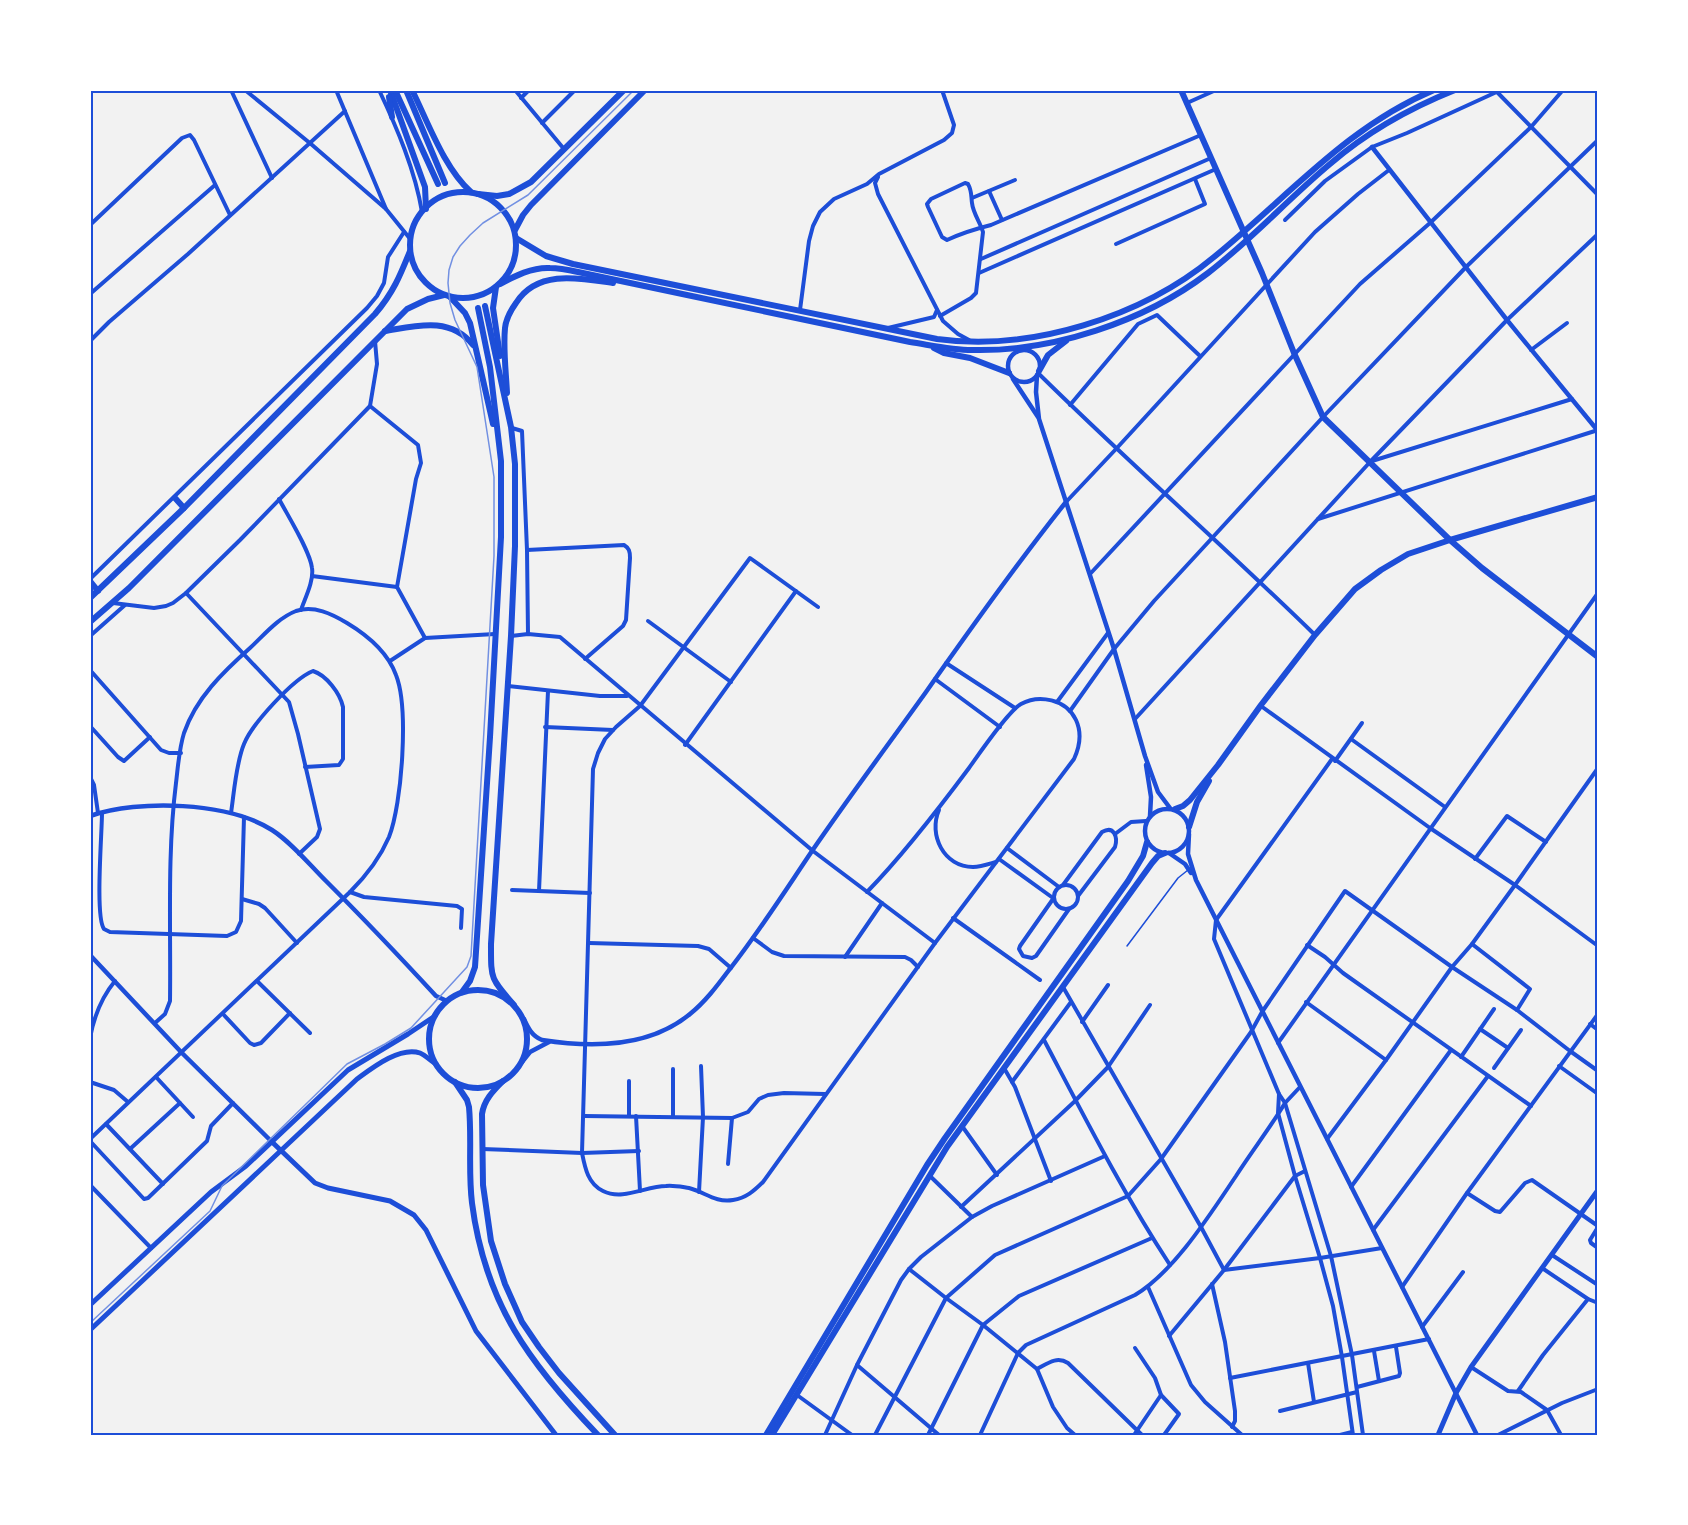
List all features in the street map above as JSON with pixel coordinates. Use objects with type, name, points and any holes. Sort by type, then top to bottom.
[{"type":"main road","points":[[389,90],[392,117]]},
{"type":"main road","points":[[389,90],[425,187],[424,210]]},
{"type":"main road","points":[[396,90],[442,184],[406,90]]},
{"type":"main road","points":[[412,90],[447,162],[461,183],[502,209],[514,230],[517,248],[512,268],[498,285],[493,308],[508,412]]},
{"type":"main road","points":[[514,230],[527,210],[645,90]]},
{"type":"main road","points":[[1180,90],[1229,197],[1323,417],[1450,540],[1598,657]]},
{"type":"main road","points":[[516,238],[546,256],[573,264],[937,339],[972,342],[1013,339],[1090,324],[1161,294],[1214,258],[1344,142],[1383,116],[1434,90]]},
{"type":"main road","points":[[90,622],[129,588],[407,309],[428,298],[474,297],[526,272],[549,268],[578,272],[931,345],[992,350],[1071,338],[1131,318],[1161,304],[1185,289],[1222,262],[1348,149],[1397,118],[1455,90]]},
{"type":"main road","points":[[90,598],[184,508],[375,314],[396,286],[410,251],[413,228],[424,210],[442,197],[461,192],[497,196],[520,189],[531,182],[564,150],[621,91]]},
{"type":"main road","points":[[410,251],[418,273],[425,282],[434,290],[447,296],[465,313],[470,322],[492,414],[501,488]]},
{"type":"main road","points":[[508,412],[505,327],[510,311],[529,288],[552,279],[572,277],[666,290]]},
{"type":"main road","points":[[462,992],[470,981],[475,967],[501,537],[501,461],[482,307],[508,412],[515,464],[515,546],[511,636],[491,972],[495,982],[524,1019],[528,1036],[522,1062],[489,1096],[483,1106],[483,1185],[491,1241],[522,1322],[559,1373],[615,1435]]},
{"type":"main road","points":[[368,308],[375,314]]},
{"type":"main road","points":[[385,331],[428,324],[439,325],[467,337],[475,347]]},
{"type":"main road","points":[[1038,373],[1048,356],[1071,338]]},
{"type":"main road","points":[[931,345],[939,351],[970,358],[1011,376]]},
{"type":"main road","points":[[1172,809],[1187,803],[1315,635],[1355,589],[1408,554],[1598,497]]},
{"type":"main road","points":[[175,498],[184,508]]},
{"type":"main road","points":[[90,580],[98,591]]},
{"type":"main road","points":[[1189,830],[1197,802],[1218,765]]},
{"type":"main road","points":[[766,1435],[927,1166],[1128,881],[1143,856],[1147,842]]},
{"type":"main road","points":[[772,1435],[929,1175],[962,1126],[1152,863],[1158,856],[1167,853]]},
{"type":"main road","points":[[503,1081],[474,1088],[455,1082],[441,1072],[429,1046],[431,1026],[435,1016],[447,1001],[462,992],[484,990],[495,992],[514,1005]]},
{"type":"main road","points":[[90,1305],[211,1192],[239,1172],[348,1070],[435,1016]]},
{"type":"main road","points":[[90,1330],[357,1079],[382,1061],[404,1053],[419,1053],[436,1064]]},
{"type":"main road","points":[[455,1082],[469,1107],[469,1168],[472,1203],[481,1252],[495,1294],[525,1350],[549,1381],[598,1435]]},
{"type":"main road","points":[[271,1141],[315,1183],[328,1188],[390,1201],[414,1215],[426,1230],[476,1331],[556,1435]]},
{"type":"main road","points":[[1438,1435],[1456,1393],[1471,1367],[1598,1190]]},
{"type":"street","points":[[231,90],[272,178]]},
{"type":"street","points":[[245,90],[386,209],[411,240]]},
{"type":"street","points":[[336,90],[386,209]]},
{"type":"street","points":[[379,90],[392,117],[424,210]]},
{"type":"street","points":[[515,90],[564,150]]},
{"type":"street","points":[[521,98],[529,90]]},
{"type":"street","points":[[542,123],[575,90]]},
{"type":"street","points":[[800,310],[809,241],[820,212],[834,199],[867,184],[879,174],[944,140],[952,133],[954,125],[942,90]]},
{"type":"street","points":[[1187,103],[1216,90]]},
{"type":"street","points":[[1090,574],[1360,284],[1430,223],[1531,127],[1563,90]]},
{"type":"street","points":[[1285,220],[1326,180],[1372,147],[1407,134],[1499,91],[1598,195]]},
{"type":"street","points":[[90,340],[311,144],[345,111]]},
{"type":"street","points":[[90,225],[182,138],[190,135],[230,215]]},
{"type":"street","points":[[940,316],[974,296],[983,234],[981,227],[972,204],[969,185],[965,183],[931,200],[927,207],[945,240],[981,227],[1002,220],[1201,135]]},
{"type":"street","points":[[1070,711],[1114,649],[1154,601],[1323,417],[1466,267],[1598,140]]},
{"type":"street","points":[[1318,519],[1598,431],[1507,320],[1372,147]]},
{"type":"street","points":[[980,259],[1211,158]]},
{"type":"street","points":[[978,273],[1216,170]]},
{"type":"street","points":[[524,1019],[537,1038],[586,1044],[619,1043],[658,1034],[689,1015],[712,993],[1046,526],[1315,232],[1389,170]]},
{"type":"street","points":[[879,174],[875,183],[878,194],[940,316],[948,327],[972,342]]},
{"type":"street","points":[[1116,244],[1205,204],[1195,179]]},
{"type":"street","points":[[972,198],[1015,180]]},
{"type":"street","points":[[90,294],[215,184]]},
{"type":"street","points":[[989,191],[1002,220]]},
{"type":"street","points":[[90,580],[368,308],[384,283],[388,257],[404,232]]},
{"type":"street","points":[[1135,719],[1370,462],[1507,320],[1598,234]]},
{"type":"street","points":[[886,328],[934,317],[937,309]]},
{"type":"street","points":[[1070,405],[1138,324],[1158,315],[1200,356]]},
{"type":"street","points":[[1531,350],[1567,323]]},
{"type":"street","points":[[112,603],[154,608],[173,603],[186,593],[370,406],[377,364],[375,341]]},
{"type":"street","points":[[1039,419],[1011,376],[1008,363],[1012,355],[1020,350],[1025,349],[1034,353],[1039,361],[1036,392],[1039,419],[1158,792],[1164,802],[1184,816],[1189,830],[1188,854],[1196,880],[1477,1435]]},
{"type":"street","points":[[1011,376],[1017,381],[1028,381],[1038,373]]},
{"type":"street","points":[[1038,373],[1315,635]]},
{"type":"street","points":[[1370,462],[1572,399]]},
{"type":"street","points":[[370,406],[418,445],[421,463],[416,479],[397,587],[425,638]]},
{"type":"street","points":[[511,427],[522,430],[528,634]]},
{"type":"street","points":[[279,499],[309,557],[312,569],[312,576],[301,610]]},
{"type":"street","points":[[527,550],[624,544],[628,547],[630,558],[626,620],[623,626],[585,659]]},
{"type":"street","points":[[818,607],[750,558],[640,706],[605,738],[598,753],[593,769],[582,1153],[588,1176],[593,1184],[602,1191],[612,1194],[666,1185],[689,1188],[719,1201],[743,1198],[755,1191],[953,918],[1074,759],[1080,745],[1079,729],[1070,711],[1048,699],[1033,699],[1015,708],[941,805],[867,892]]},
{"type":"street","points":[[312,576],[397,587]]},
{"type":"street","points":[[685,745],[796,591]]},
{"type":"street","points":[[186,593],[291,706],[320,829],[299,854]]},
{"type":"street","points":[[1278,1043],[1598,593]]},
{"type":"street","points":[[90,636],[125,605]]},
{"type":"street","points":[[155,1023],[165,1014],[170,1001],[173,807],[184,734],[201,700],[213,684],[280,620],[301,610],[324,612],[365,635],[390,661],[399,685],[403,720],[399,788],[390,835],[366,876],[90,1140],[144,1199],[151,1197],[207,1141],[211,1126],[233,1103]]},
{"type":"street","points":[[648,621],[731,682]]},
{"type":"street","points":[[1057,702],[1108,633]]},
{"type":"street","points":[[390,661],[425,638],[496,634]]},
{"type":"street","points":[[511,636],[528,634],[560,638],[813,851],[935,943]]},
{"type":"street","points":[[946,663],[1015,708]]},
{"type":"street","points":[[90,670],[165,752],[181,753]]},
{"type":"street","points":[[231,813],[241,753],[249,734],[282,694],[304,675],[313,671],[321,674],[341,699],[343,762],[339,765],[305,766]]},
{"type":"street","points":[[935,679],[1000,727]]},
{"type":"street","points":[[508,686],[600,696],[628,696]]},
{"type":"street","points":[[539,891],[548,691]]},
{"type":"street","points":[[1261,705],[1334,760],[1515,885],[1598,946]]},
{"type":"street","points":[[1362,723],[1216,920],[1214,939],[1279,1094],[1285,1102],[1331,1256],[1352,1355],[1363,1435]]},
{"type":"street","points":[[90,726],[124,761],[150,737]]},
{"type":"street","points":[[545,726],[613,730]]},
{"type":"street","points":[[1351,739],[1445,807]]},
{"type":"street","points":[[1145,756],[1151,797],[1144,831],[1147,842],[1156,851],[1179,859],[1196,880]]},
{"type":"street","points":[[1326,1139],[1452,967],[1472,944],[1598,768]]},
{"type":"street","points":[[90,777],[100,813],[100,923],[110,932],[227,936],[236,932],[241,921],[244,818]]},
{"type":"street","points":[[941,805],[935,819],[935,832],[940,846],[949,858],[958,864],[973,867],[998,860]]},
{"type":"street","points":[[90,816],[133,806],[190,807],[231,813],[274,832],[343,898],[436,996],[447,1001]]},
{"type":"street","points":[[1115,834],[1131,822],[1148,818],[1157,810],[1172,809]]},
{"type":"street","points":[[1475,859],[1507,816],[1546,842]]},
{"type":"street","points":[[1106,830],[1115,834],[1117,840],[1115,847],[1078,896],[1076,903],[1069,909],[1036,956],[1032,958],[1023,956],[1019,950],[1020,946],[1053,898],[1055,891],[1102,832],[1106,830]]},
{"type":"street","points":[[1167,853],[1180,849],[1189,830]]},
{"type":"street","points":[[1007,848],[1061,886],[1067,885],[1075,889],[1078,896]]},
{"type":"street","points":[[998,860],[1053,898],[1061,908],[1069,909]]},
{"type":"street","points":[[512,890],[590,893]]},
{"type":"street","points":[[876,1435],[946,1298],[995,1255],[1128,1196],[1161,1159],[1253,1029],[1262,1012],[1345,891],[1517,1010],[1598,1071]]},
{"type":"street","points":[[350,892],[364,897],[457,906],[462,909],[461,928]]},
{"type":"street","points":[[242,899],[265,908],[297,943]]},
{"type":"street","points":[[845,957],[882,903]]},
{"type":"street","points":[[953,918],[1040,980]]},
{"type":"street","points":[[753,938],[778,955],[905,957],[918,967]]},
{"type":"street","points":[[589,943],[698,946],[709,949],[731,968]]},
{"type":"street","points":[[1472,944],[1530,989],[1517,1010]]},
{"type":"street","points":[[1307,945],[1531,1106]]},
{"type":"street","points":[[90,956],[182,1053],[271,1141]]},
{"type":"street","points":[[90,1038],[98,1006],[115,981]]},
{"type":"street","points":[[257,981],[310,1033]]},
{"type":"street","points":[[1082,1022],[1108,985]]},
{"type":"street","points":[[1063,987],[1224,1270]]},
{"type":"street","points":[[1012,1082],[1071,1002]]},
{"type":"street","points":[[1306,1002],[1386,1060]]},
{"type":"street","points":[[961,1207],[1035,1140],[1108,1067],[1150,1005]]},
{"type":"street","points":[[1461,1057],[1494,1010]]},
{"type":"street","points":[[223,1014],[250,1043],[257,1045],[290,1013]]},
{"type":"street","points":[[1402,1287],[1467,1193],[1598,1014]]},
{"type":"street","points":[[1590,1024],[1598,1030]]},
{"type":"street","points":[[1480,1029],[1508,1048]]},
{"type":"street","points":[[1494,1068],[1521,1030]]},
{"type":"street","points":[[1044,1040],[1105,1156],[1170,1265]]},
{"type":"street","points":[[522,1062],[530,1052],[551,1041]]},
{"type":"street","points":[[1351,1188],[1451,1050]]},
{"type":"street","points":[[699,1192],[703,1117],[701,1066]]},
{"type":"street","points":[[1559,1066],[1598,1094]]},
{"type":"street","points":[[1004,1068],[1012,1082],[1051,1181]]},
{"type":"street","points":[[673,1069],[673,1117]]},
{"type":"street","points":[[1372,1230],[1488,1076]]},
{"type":"street","points":[[156,1077],[193,1117]]},
{"type":"street","points":[[629,1081],[629,1116]]},
{"type":"street","points":[[90,1082],[109,1087],[128,1102]]},
{"type":"street","points":[[980,1435],[1018,1353],[1026,1345],[1148,1287],[1170,1265],[1201,1227],[1285,1102],[1300,1087]]},
{"type":"street","points":[[584,1116],[732,1118],[748,1112],[759,1100],[768,1095],[826,1094]]},
{"type":"street","points":[[1279,1094],[1278,1113],[1333,1306],[1352,1433],[1340,1435]]},
{"type":"street","points":[[130,1150],[180,1103]]},
{"type":"street","points":[[636,1116],[640,1191]]},
{"type":"street","points":[[728,1164],[732,1118]]},
{"type":"street","points":[[106,1124],[163,1184]]},
{"type":"street","points":[[962,1126],[997,1174]]},
{"type":"street","points":[[482,1149],[582,1153],[639,1151]]},
{"type":"street","points":[[825,1435],[857,1365],[901,1280],[921,1257],[972,1217],[992,1206],[1105,1156]]},
{"type":"street","points":[[1168,1336],[1224,1270],[1295,1176],[1305,1171]]},
{"type":"street","points":[[929,1175],[972,1217]]},
{"type":"street","points":[[1467,1193],[1500,1212],[1525,1183],[1532,1180],[1598,1227],[1590,1240],[1598,1248]]},
{"type":"street","points":[[90,1185],[152,1248]]},
{"type":"street","points":[[928,1435],[983,1325],[1020,1296],[1152,1238]]},
{"type":"street","points":[[1224,1270],[1382,1248]]},
{"type":"street","points":[[1552,1255],[1598,1285]]},
{"type":"street","points":[[1542,1268],[1598,1304]]},
{"type":"street","points":[[909,1269],[1038,1368],[1053,1407],[1067,1428],[1075,1435]]},
{"type":"street","points":[[1422,1327],[1463,1272]]},
{"type":"street","points":[[1212,1284],[1220,1313],[1235,1412],[1232,1427]]},
{"type":"street","points":[[1148,1287],[1191,1385],[1205,1402],[1239,1434]]},
{"type":"street","points":[[1518,1391],[1543,1355],[1588,1299]]},
{"type":"street","points":[[1333,1306],[1342,1303]]},
{"type":"street","points":[[1230,1378],[1429,1340]]},
{"type":"street","points":[[1280,1411],[1348,1395],[1357,1389],[1397,1377],[1400,1375],[1396,1347]]},
{"type":"street","points":[[1135,1348],[1155,1378],[1161,1395],[1179,1414],[1164,1435]]},
{"type":"street","points":[[1374,1351],[1379,1382]]},
{"type":"street","points":[[1038,1368],[1053,1360],[1064,1361],[1142,1435]]},
{"type":"street","points":[[1308,1363],[1314,1402]]},
{"type":"street","points":[[857,1365],[939,1435]]},
{"type":"street","points":[[1471,1367],[1508,1391],[1518,1391],[1547,1410],[1561,1435]]},
{"type":"street","points":[[1498,1435],[1547,1410],[1598,1389]]},
{"type":"street","points":[[796,1395],[852,1435]]},
{"type":"street","points":[[1134,1435],[1161,1395]]},
{"type":"lane","points":[[1127,946],[1188,869]]},
{"type":"tram line","points":[[90,1323],[210,1211],[222,1186],[347,1064],[411,1028],[467,967],[471,956],[494,556],[494,477],[477,367],[455,320],[450,303],[449,270],[453,257],[470,235],[483,223],[528,195],[634,90]]}]
